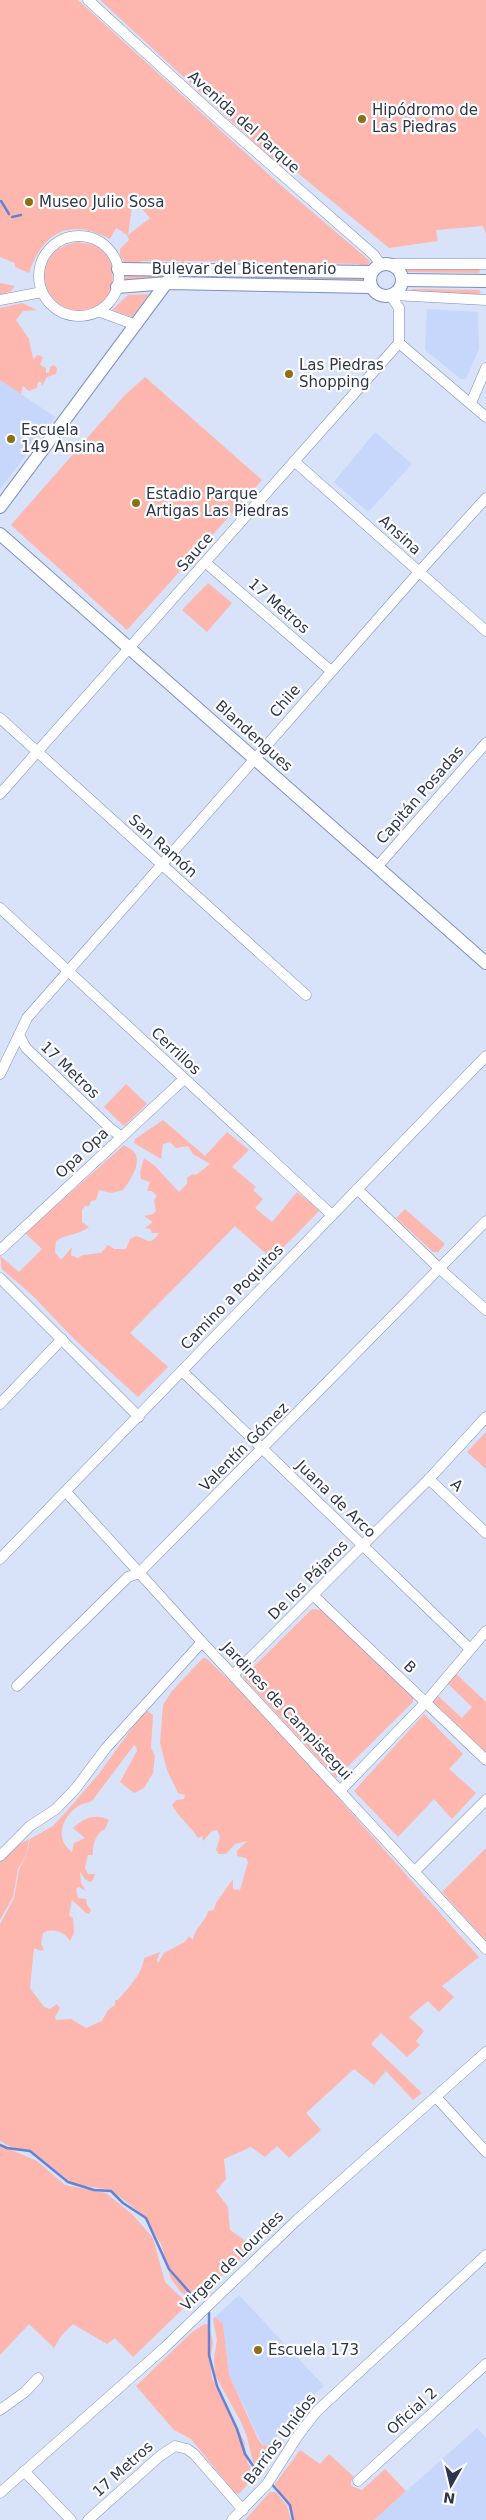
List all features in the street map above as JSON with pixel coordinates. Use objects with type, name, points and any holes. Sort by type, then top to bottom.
[{"type":"street","name":"Avenida del Parque","points":[[88,0],[222,122],[374,255],[380,267]]},
{"type":"street","points":[[88,237],[99,241],[114,258],[118,269],[117,287],[106,305],[98,311],[86,315],[72,315],[60,311],[50,303],[42,292],[39,281],[42,260],[54,244],[64,239],[88,237]]},
{"type":"street","points":[[380,267],[486,264]]},
{"type":"street","points":[[380,267],[397,268],[403,280],[400,290],[393,295]]},
{"type":"street","points":[[380,267],[371,287],[377,294],[486,300]]},
{"type":"street","name":"Bulevar del Bicentenario","points":[[118,269],[380,267]]},
{"type":"street","points":[[0,507],[176,270]]},
{"type":"street","points":[[403,280],[486,281]]},
{"type":"street","name":"Bulevar del Bicentenario","points":[[117,287],[168,283],[371,287]]},
{"type":"street","points":[[0,300],[42,292]]},
{"type":"street","points":[[393,295],[399,308],[400,343],[486,417]]},
{"type":"street","points":[[98,311],[136,324]]},
{"type":"street","name":"Sauce","points":[[0,794],[400,343]]},
{"type":"street","points":[[471,404],[486,368]]},
{"type":"street","name":"Ansina","points":[[294,461],[486,630]]},
{"type":"street","name":"Chile","points":[[68,970],[486,498]]},
{"type":"street","name":"Blandengues","points":[[0,534],[486,964]]},
{"type":"street","name":"17 Metros","points":[[206,563],[331,672]]},
{"type":"street","name":"San Ramón","points":[[0,718],[306,995]]},
{"type":"street","name":"Capitán Posadas","points":[[377,867],[486,743]]},
{"type":"street","name":"Cerrillos","points":[[0,908],[332,1215]]},
{"type":"street","points":[[0,1074],[27,1018],[68,970]]},
{"type":"street","name":"17 Metros","points":[[19,1036],[26,1048],[110,1128],[122,1137]]},
{"type":"street","name":"Camino a Poquitos","points":[[0,1559],[486,1056]]},
{"type":"street","name":"Opa Opa","points":[[0,1250],[184,1079]]},
{"type":"street","points":[[357,1190],[486,1310]]},
{"type":"street","name":"Valentín Gómez","points":[[18,1686],[128,1577],[139,1573],[264,1449],[486,1221]]},
{"type":"street","points":[[0,1278],[139,1417]]},
{"type":"street","points":[[0,1404],[62,1339]]},
{"type":"street","name":"Juana de Arco","points":[[182,1371],[469,1648]]},
{"type":"street","name":"De los Pájaros","points":[[233,1675],[429,1479],[486,1417]]},
{"type":"street","name":"A","points":[[429,1479],[486,1533]]},
{"type":"street","name":"Jardines de Campistegui","points":[[66,1492],[486,1949]]},
{"type":"street","name":"B","points":[[314,1596],[486,1760]]},
{"type":"street","points":[[341,1790],[425,1702],[469,1648],[486,1631]]},
{"type":"street","points":[[0,1856],[30,1826],[56,1809],[76,1788],[106,1748],[202,1642]]},
{"type":"street","points":[[414,1872],[486,1800]]},
{"type":"street","name":"Virgen de Lourdes","points":[[0,2494],[163,2349],[298,2219],[486,2052]]},
{"type":"street","points":[[436,2097],[486,2152]]},
{"type":"street","name":"Barrios Unidos","points":[[232,2520],[267,2484],[297,2437],[317,2411],[486,2255]]},
{"type":"street","name":"Oficial 2","points":[[358,2481],[486,2364]]},
{"type":"street","points":[[0,2410],[25,2392],[38,2378]]},
{"type":"street","name":"17 Metros","points":[[88,2520],[160,2456],[175,2446],[187,2449],[194,2454],[243,2510]]},
{"type":"street","points":[[24,2471],[71,2520]]},
{"type":"shaded area","points":[[0,0],[78,0],[278,183],[370,261],[369,264],[360,269],[359,264],[279,262],[277,269],[271,269],[269,262],[185,261],[179,267],[182,261],[141,261],[138,267],[126,265],[120,256],[120,249],[129,240],[127,235],[116,228],[110,239],[95,232],[82,229],[70,229],[59,232],[42,247],[29,273],[15,267],[15,263],[0,257]],"holes":[[[137,203],[150,218],[128,235],[132,206]]]},
{"type":"shaded area","name":"Hipódromo de Las Piedras","points":[[100,0],[486,0],[486,234],[483,226],[436,230],[438,241],[389,248],[288,165],[283,169]]},
{"type":"shaded area","points":[[77,242],[95,245],[112,258],[112,289],[110,295],[106,301],[98,306],[81,311],[66,308],[54,300],[46,288],[43,275],[47,261],[58,250]]},
{"type":"shaded area","points":[[405,267],[480,270],[479,273],[408,272],[405,270]]},
{"type":"shaded area","points":[[185,274],[365,277],[365,281],[181,280]]},
{"type":"shaded area","points":[[125,275],[167,275],[165,279],[125,279]]},
{"type":"shaded area","points":[[0,283],[15,286],[11,291],[0,295]]},
{"type":"shaded area","points":[[413,289],[479,290],[481,292],[479,294],[407,294]]},
{"type":"shaded area","points":[[149,294],[132,317],[112,310],[128,295]]},
{"type":"shaded area","points":[[22,303],[37,310],[23,311],[16,320],[29,339],[33,359],[38,355],[43,357],[40,365],[46,368],[46,373],[54,365],[57,368],[56,374],[47,377],[42,386],[41,382],[38,382],[37,388],[29,391],[23,386],[21,394],[0,380],[0,308]]},
{"type":"shaded area","points":[[427,309],[478,312],[479,349],[466,379],[461,379],[425,350]]},
{"type":"shaded area","name":"Estadio Parque Artigas Las Piedras","points":[[145,377],[262,480],[127,630],[11,525],[124,396]]},
{"type":"shaded area","points":[[0,380],[55,417],[0,489]]},
{"type":"shaded area","points":[[375,432],[412,464],[368,512],[334,482]]},
{"type":"shaded area","points":[[208,583],[232,603],[207,632],[182,610]]},
{"type":"shaded area","points":[[126,1084],[147,1104],[124,1126],[104,1107]]},
{"type":"shaded area","points":[[163,1120],[205,1156],[227,1132],[249,1150],[232,1167],[256,1187],[253,1190],[263,1199],[255,1208],[272,1222],[297,1192],[320,1210],[272,1259],[235,1226],[130,1333],[168,1367],[138,1397],[74,1339],[33,1296],[2,1269],[0,1256],[19,1272],[42,1249],[25,1233],[124,1145],[133,1151],[137,1161],[129,1182],[123,1190],[111,1193],[99,1190],[96,1200],[91,1201],[89,1206],[85,1206],[82,1210],[82,1222],[89,1227],[56,1241],[55,1252],[60,1259],[72,1247],[71,1255],[78,1258],[83,1255],[101,1253],[108,1245],[114,1249],[126,1249],[130,1239],[136,1236],[148,1241],[153,1240],[159,1233],[152,1233],[150,1229],[145,1228],[153,1222],[144,1216],[153,1214],[156,1211],[154,1200],[157,1196],[152,1191],[147,1191],[150,1182],[141,1179],[140,1172],[144,1158],[155,1166],[179,1192],[187,1184],[187,1178],[193,1174],[196,1175],[210,1164],[193,1154],[188,1146],[176,1148],[170,1142],[163,1144],[161,1159],[134,1143],[135,1139]]},
{"type":"shaded area","points":[[405,1209],[445,1244],[438,1252],[433,1252],[396,1218]]},
{"type":"shaded area","points":[[486,1432],[486,1469],[467,1452]]},
{"type":"shaded area","points":[[312,1609],[321,1610],[413,1697],[413,1702],[336,1778],[243,1677]]},
{"type":"shaded area","points":[[203,1658],[206,1658],[265,1715],[479,1957],[442,1986],[454,1997],[439,2012],[428,2001],[409,2017],[424,2031],[416,2041],[420,2045],[407,2057],[381,2033],[371,2044],[422,2093],[413,2100],[386,2071],[374,2085],[354,2069],[306,2113],[321,2130],[289,2158],[277,2146],[265,2157],[251,2147],[224,2159],[226,2179],[216,2191],[228,2207],[230,2230],[254,2247],[194,2301],[181,2292],[171,2279],[161,2244],[143,2215],[111,2190],[73,2184],[32,2151],[11,2147],[0,2141],[0,1924],[14,1898],[19,1870],[26,1856],[30,1839],[53,1826],[65,1813],[98,1775],[142,1714],[147,1711],[153,1715],[151,1748],[155,1756],[153,1773],[144,1788],[134,1793],[120,1782],[137,1751],[134,1745],[92,1801],[74,1809],[62,1827],[63,1840],[72,1852],[74,1843],[85,1838],[73,1828],[81,1822],[94,1817],[109,1820],[105,1829],[99,1833],[95,1840],[93,1855],[88,1855],[85,1868],[88,1874],[95,1874],[93,1880],[90,1882],[85,1879],[80,1872],[81,1883],[86,1891],[79,1887],[76,1889],[78,1898],[86,1899],[87,1905],[91,1910],[89,1914],[86,1913],[72,1900],[69,1915],[73,1918],[74,1933],[70,1941],[58,1931],[43,1933],[41,1944],[44,1949],[41,1951],[34,1948],[30,1988],[44,2007],[50,2009],[57,2004],[60,2008],[55,2017],[56,2020],[71,2019],[86,2028],[102,2021],[108,2010],[115,2005],[115,2000],[118,2000],[134,1980],[141,1969],[144,1958],[160,1952],[157,1960],[158,1963],[164,1953],[185,1942],[189,1936],[193,1940],[195,1932],[208,1911],[214,1910],[216,1903],[233,1879],[233,1889],[240,1890],[248,1862],[246,1858],[237,1856],[237,1851],[247,1841],[235,1844],[226,1854],[219,1854],[216,1850],[220,1837],[217,1830],[212,1831],[203,1841],[202,1836],[198,1838],[172,1805],[176,1800],[184,1799],[185,1795],[178,1793],[167,1770],[160,1743],[163,1705],[172,1691]]},
{"type":"shaded area","points":[[453,1671],[486,1702],[486,1753],[432,1702],[434,1692],[462,1718],[472,1707],[444,1680]]},
{"type":"shaded area","points":[[424,1714],[463,1754],[449,1769],[476,1793],[452,1819],[434,1799],[398,1837],[354,1791]]},
{"type":"shaded area","points":[[29,1839],[26,1856],[18,1869],[13,1897],[0,1920],[0,1861],[13,1848]]},
{"type":"shaded area","points":[[486,1848],[486,1941],[442,1892]]},
{"type":"shaded area","points":[[0,2145],[37,2161],[65,2185],[106,2193],[133,2215],[153,2238],[165,2282],[188,2304],[133,2357],[115,2338],[107,2344],[73,2324],[61,2336],[54,2348],[29,2324],[0,2355]]},
{"type":"shaded area","name":"Escuela 173","points":[[239,2295],[324,2386],[292,2416],[292,2419],[271,2444],[263,2446],[229,2375],[223,2324],[215,2317]]},
{"type":"shaded area","points":[[215,2317],[223,2324],[229,2375],[258,2439],[263,2446],[271,2444],[261,2470],[253,2462],[241,2422],[215,2375],[214,2358],[217,2340],[213,2319]]},
{"type":"shaded area","points":[[204,2324],[209,2324],[213,2343],[210,2360],[212,2378],[244,2441],[248,2464],[257,2474],[239,2494],[234,2492],[191,2439],[174,2430],[136,2386],[191,2333]]},
{"type":"shaded area","points":[[477,2428],[486,2438],[486,2520],[374,2520]]},
{"type":"shaded area","points":[[300,2450],[320,2464],[329,2454],[354,2477],[351,2481],[351,2486],[362,2490],[385,2469],[406,2491],[374,2520],[293,2520],[288,2506],[275,2484]]},
{"type":"shaded area","points":[[270,2492],[276,2492],[287,2506],[291,2520],[245,2520]]},
{"type":"waterway","points":[[1,201],[9,214]]},
{"type":"waterway","points":[[12,217],[21,215]]},
{"type":"waterway","points":[[0,2145],[7,2148],[30,2151],[68,2182],[94,2190],[111,2191],[123,2203],[146,2218],[169,2269],[198,2302]]},
{"type":"waterway","points":[[209,2313],[209,2355],[217,2386],[237,2429],[245,2454],[256,2470]]},
{"type":"waterway","points":[[270,2482],[290,2505],[293,2520]]},
{"type":"place","name":"Hipódromo de Las Piedras","points":[[362,119]]},
{"type":"place","name":"Museo Julio Sosa","points":[[29,202]]},
{"type":"place","name":"Las Piedras Shopping","points":[[289,374]]},
{"type":"place","name":"Escuela 149 Ansina","points":[[11,439]]},
{"type":"place","name":"Estadio Parque Artigas Las Piedras","points":[[136,503]]},
{"type":"place","name":"Escuela 173","points":[[258,2350]]}]
